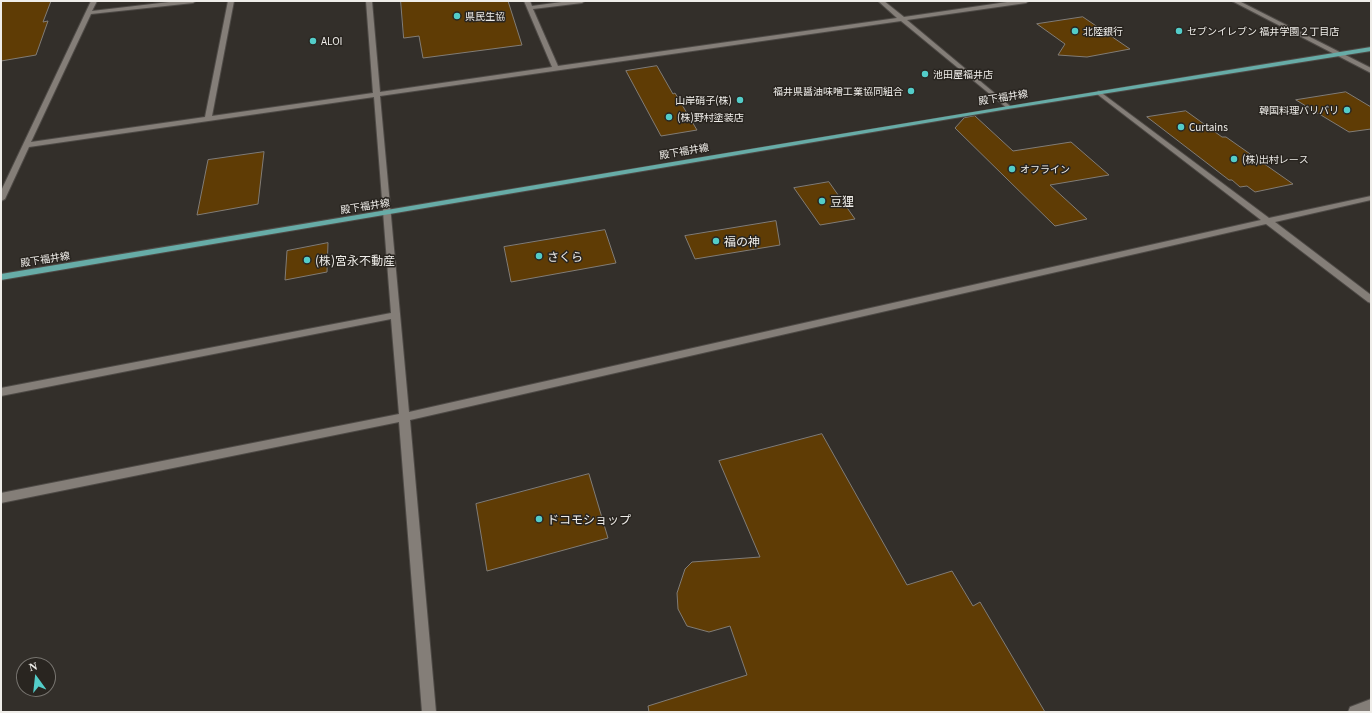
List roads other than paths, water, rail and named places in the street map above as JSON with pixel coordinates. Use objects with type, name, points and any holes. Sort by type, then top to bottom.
[{"type":"main road","name":"殿下福井線","points":[[1,277],[388,213],[1008,107],[1338,53],[1371,49]]},
{"type":"street","points":[[1,199],[94,1]]},
{"type":"street","points":[[88,13],[193,1]]},
{"type":"street","points":[[208,120],[231,1]]},
{"type":"street","points":[[369,1],[429,712]]},
{"type":"street","points":[[527,1],[556,70]]},
{"type":"street","points":[[530,8],[582,1]]},
{"type":"street","points":[[881,1],[1008,107]]},
{"type":"street","points":[[26,145],[556,70],[1008,2],[1026,1]]},
{"type":"street","points":[[1235,1],[1371,70]]},
{"type":"street","points":[[1099,93],[1371,300]]},
{"type":"street","points":[[1,498],[405,417],[1371,198]]},
{"type":"street","points":[[1,392],[396,315]]},
{"type":"street","points":[[1355,712],[1371,706]]},
{"type":"place","name":"県民生協","points":[[457,16]]},
{"type":"place","name":"北陸銀行","points":[[1075,31]]},
{"type":"place","name":"セブンイレブン 福井学園２丁目店","points":[[1179,31]]},
{"type":"place","name":"ALOI","points":[[313,41]]},
{"type":"place","name":"池田屋福井店","points":[[925,74]]},
{"type":"place","name":"福井県醤油味噌工業協同組合","points":[[911,91]]},
{"type":"place","name":"山岸硝子(株)","points":[[740,100]]},
{"type":"place","name":"韓国料理バリバリ","points":[[1347,110]]},
{"type":"place","name":"(株)野村塗装店","points":[[669,117]]},
{"type":"place","name":"Curtains","points":[[1181,127]]},
{"type":"place","name":"(株)出村レース","points":[[1234,159]]},
{"type":"place","name":"オフライン","points":[[1012,169]]},
{"type":"place","name":"豆狸","points":[[822,201]]},
{"type":"place","name":"福の神","points":[[716,241]]},
{"type":"place","name":"さくら","points":[[539,256]]},
{"type":"place","name":"(株)宮永不動産","points":[[307,260]]},
{"type":"place","name":"ドコモショップ","points":[[539,519]]}]
